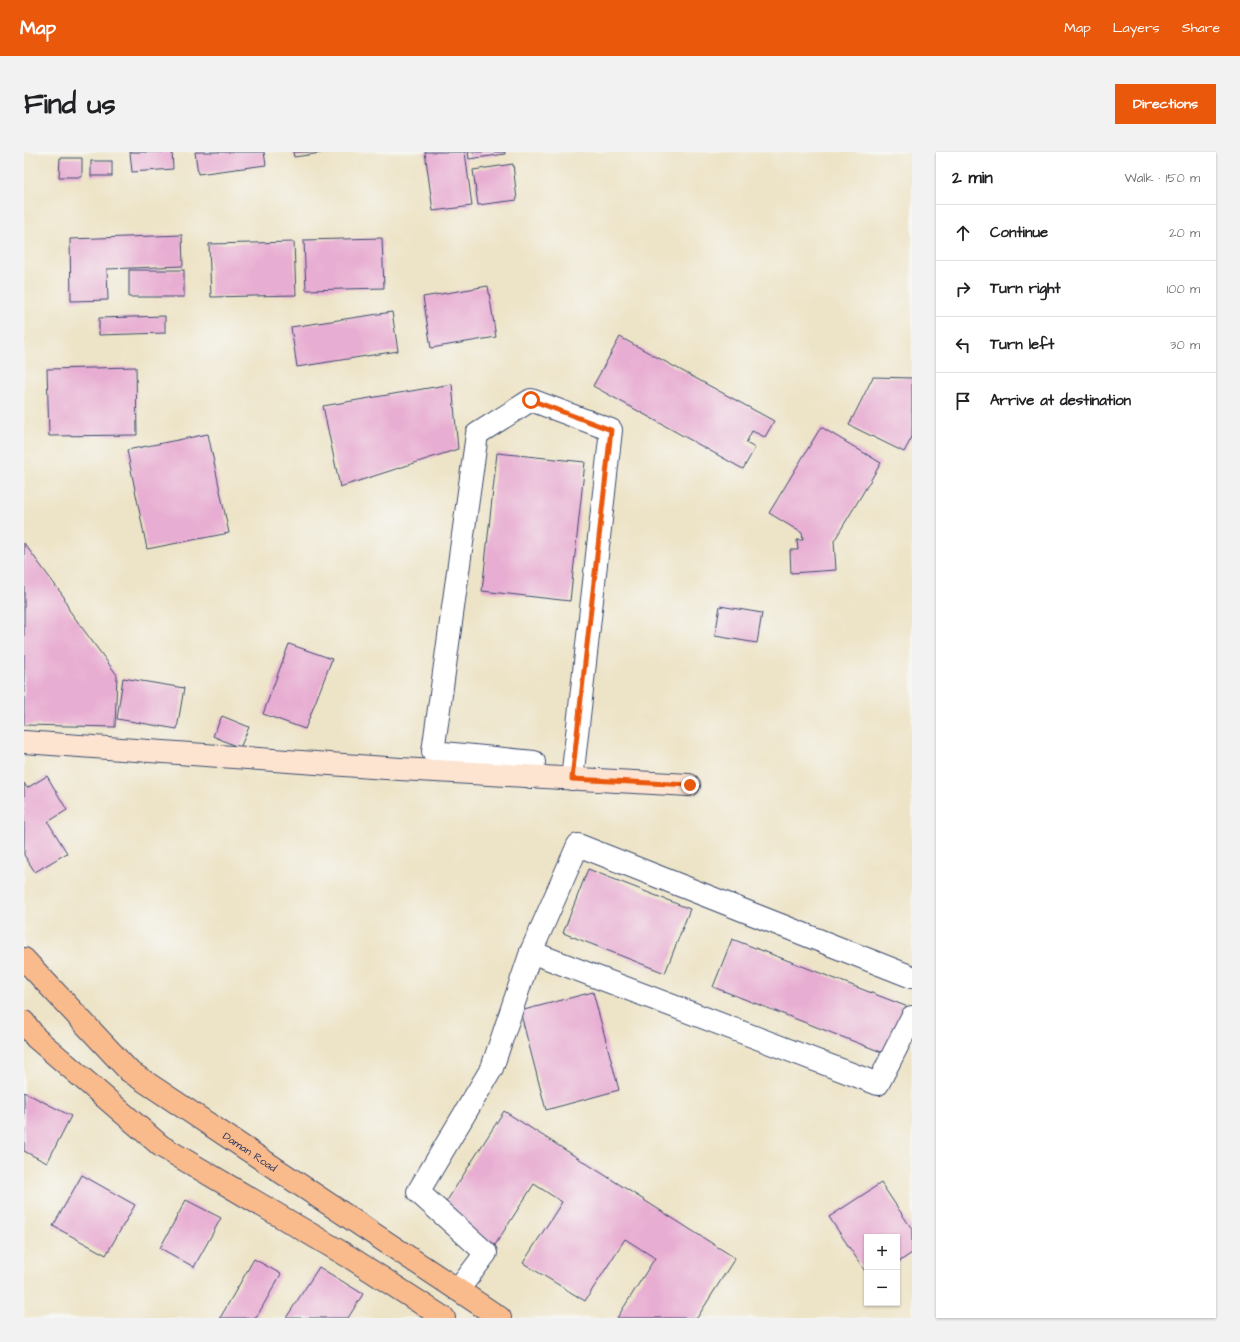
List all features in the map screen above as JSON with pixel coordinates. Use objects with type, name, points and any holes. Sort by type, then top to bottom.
[{"type":"main road","name":"Daman Road","points":[[24,959],[129,1071],[500,1318]]},
{"type":"main road","points":[[24,1022],[36,1038],[162,1146],[351,1258],[444,1318]]},
{"type":"street","points":[[531,777],[534,762],[433,752],[477,434],[531,400],[611,430],[572,779]]},
{"type":"street","points":[[24,742],[400,769],[690,785]]},
{"type":"street","points":[[458,1290],[486,1253],[418,1192],[492,1068],[531,952],[578,845],[912,976]]},
{"type":"street","points":[[531,952],[878,1084],[912,1017]]},
{"type":"building","points":[[130,152],[172,152],[173,169],[132,172]]},
{"type":"building","points":[[195,152],[264,152],[266,165],[198,174]]},
{"type":"building","points":[[293,152],[321,152],[321,153],[294,157]]},
{"type":"building","points":[[425,152],[465,152],[472,206],[433,211]]},
{"type":"building","points":[[468,152],[505,152],[505,154],[469,159]]},
{"type":"building","points":[[60,158],[82,158],[82,177],[59,177]]},
{"type":"building","points":[[91,161],[112,161],[112,176],[91,176]]},
{"type":"building","points":[[513,164],[517,200],[478,205],[473,170]]},
{"type":"building","points":[[182,235],[183,266],[107,269],[108,300],[71,301],[70,239]]},
{"type":"building","points":[[382,238],[384,288],[306,290],[304,240]]},
{"type":"building","points":[[294,242],[296,295],[211,297],[209,244]]},
{"type":"building","points":[[129,270],[184,270],[184,297],[129,297]]},
{"type":"building","points":[[488,286],[496,337],[431,348],[423,297]]},
{"type":"building","points":[[392,312],[398,351],[297,367],[291,327]]},
{"type":"building","points":[[165,316],[165,333],[99,335],[99,318]]},
{"type":"building","points":[[620,337],[774,421],[765,437],[752,431],[746,443],[755,448],[743,469],[593,386]]},
{"type":"building","points":[[136,367],[137,435],[49,436],[47,369]]},
{"type":"building","points":[[873,377],[912,378],[912,437],[904,452],[849,425]]},
{"type":"building","points":[[452,384],[458,449],[340,487],[323,406]]},
{"type":"building","points":[[821,427],[881,463],[834,541],[836,570],[791,573],[790,550],[798,550],[797,540],[803,540],[802,533],[769,513]]},
{"type":"building","points":[[208,434],[229,533],[147,549],[127,450]]},
{"type":"building","points":[[497,453],[585,462],[570,601],[482,591]]},
{"type":"building","points":[[24,543],[64,597],[69,610],[117,675],[115,727],[24,725]]},
{"type":"building","points":[[720,606],[762,613],[757,643],[715,636]]},
{"type":"building","points":[[289,644],[332,659],[305,729],[263,714]]},
{"type":"building","points":[[123,678],[184,688],[177,729],[117,719]]},
{"type":"building","points":[[222,716],[249,727],[240,748],[213,736]]},
{"type":"building","points":[[47,776],[67,810],[48,822],[67,853],[35,872],[24,855],[24,783],[27,788]]},
{"type":"building","points":[[588,869],[690,909],[665,973],[563,933]]},
{"type":"building","points":[[732,939],[908,1007],[889,1055],[713,987]]},
{"type":"building","points":[[593,992],[619,1090],[546,1110],[520,1011]]},
{"type":"building","points":[[24,1092],[71,1116],[47,1163],[24,1151]]},
{"type":"building","points":[[504,1111],[735,1258],[697,1318],[617,1318],[655,1258],[625,1239],[585,1301],[523,1263],[562,1202],[534,1184],[495,1245],[441,1210]]},
{"type":"building","points":[[82,1175],[135,1205],[106,1255],[53,1226]]},
{"type":"building","points":[[881,1183],[912,1229],[912,1253],[900,1261],[900,1234],[864,1234],[864,1270],[829,1217]]},
{"type":"building","points":[[186,1200],[221,1218],[194,1267],[160,1248]]},
{"type":"building","points":[[254,1259],[281,1274],[256,1318],[220,1318]]},
{"type":"building","points":[[319,1267],[363,1294],[348,1318],[286,1318]]},
{"type":"route","points":[[531,400],[611,430],[572,779],[690,785]]}]
